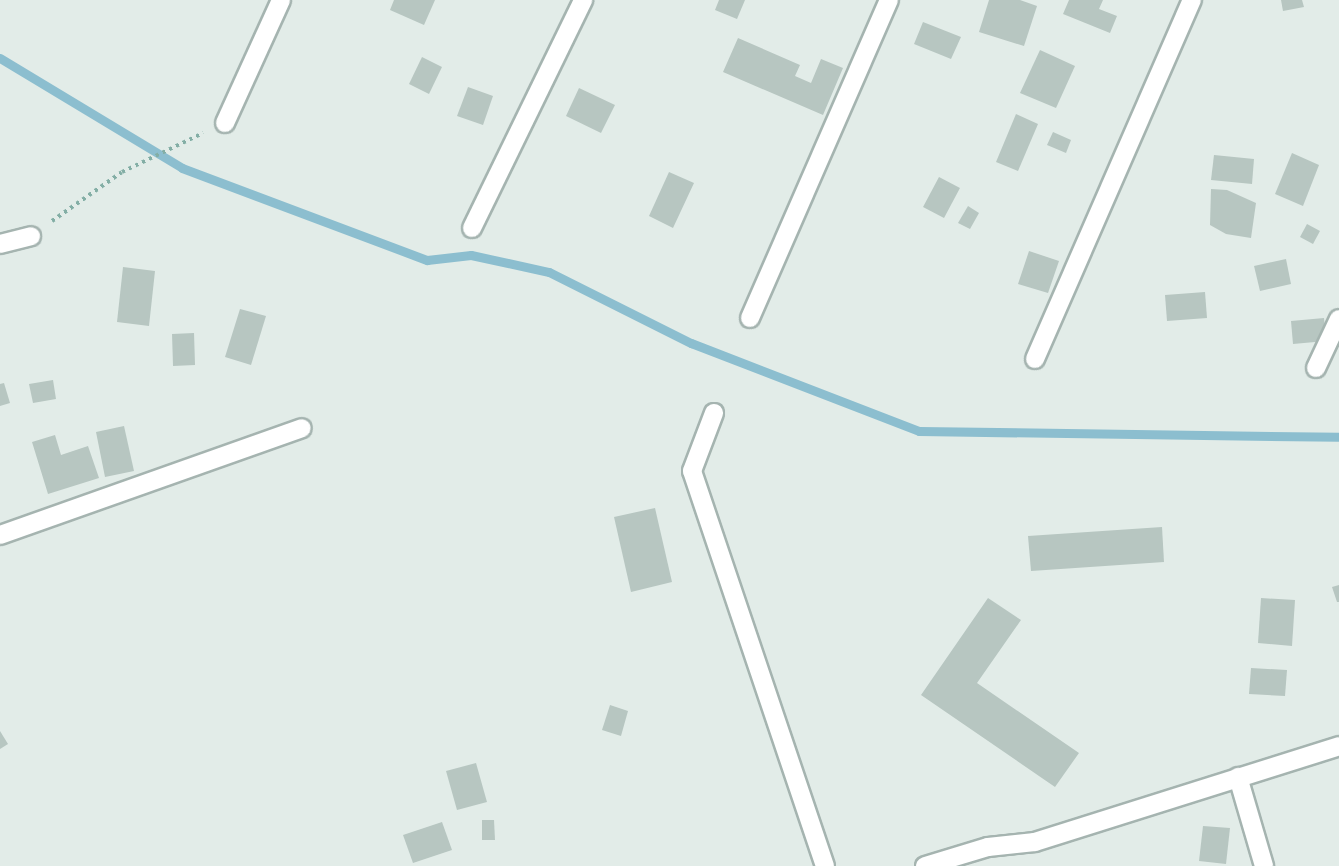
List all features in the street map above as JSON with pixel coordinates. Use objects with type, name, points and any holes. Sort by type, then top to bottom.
[{"type":"street","points":[[225,123],[281,0]]},
{"type":"street","points":[[472,228],[583,0]]},
{"type":"street","points":[[750,318],[889,0]]},
{"type":"street","points":[[1035,359],[1192,0]]},
{"type":"street","points":[[0,244],[31,236]]},
{"type":"street","points":[[1316,368],[1339,319]]},
{"type":"street","points":[[714,412],[692,471],[825,866]]},
{"type":"street","points":[[0,535],[303,428]]},
{"type":"street","points":[[925,866],[988,847],[1035,842],[1339,746]]},
{"type":"street","points":[[1238,777],[1264,866]]},
{"type":"path","points":[[31,236],[122,172],[225,123]]},
{"type":"building","points":[[394,0],[435,0],[424,25],[390,10]]},
{"type":"building","points":[[719,0],[745,0],[737,19],[715,10]]},
{"type":"building","points":[[989,0],[1020,0],[1037,6],[1024,46],[979,32]]},
{"type":"building","points":[[1069,0],[1103,0],[1099,9],[1117,16],[1110,33],[1063,14]]},
{"type":"building","points":[[1281,0],[1302,0],[1304,7],[1283,11]]},
{"type":"building","points":[[923,22],[961,37],[951,59],[914,44]]},
{"type":"building","points":[[738,38],[800,65],[795,76],[811,83],[821,59],[843,68],[823,115],[723,72]]},
{"type":"building","points":[[1040,50],[1075,66],[1056,108],[1020,93]]},
{"type":"building","points":[[422,57],[442,67],[429,94],[409,84]]},
{"type":"building","points":[[468,87],[493,96],[483,125],[457,116]]},
{"type":"building","points":[[579,88],[615,105],[601,133],[566,116]]},
{"type":"building","points":[[1016,114],[1038,124],[1018,171],[996,162]]},
{"type":"building","points":[[1053,132],[1071,140],[1066,153],[1047,145]]},
{"type":"building","points":[[1292,153],[1319,165],[1303,206],[1275,194]]},
{"type":"building","points":[[1214,155],[1254,159],[1252,184],[1211,180]]},
{"type":"building","points":[[669,172],[694,183],[673,228],[649,216]]},
{"type":"building","points":[[939,177],[960,188],[944,218],[923,207]]},
{"type":"building","points":[[1211,189],[1227,190],[1256,203],[1251,238],[1226,234],[1210,225]]},
{"type":"building","points":[[968,206],[979,213],[970,229],[958,223]]},
{"type":"building","points":[[1307,224],[1320,231],[1313,244],[1300,237]]},
{"type":"building","points":[[1029,251],[1059,261],[1048,293],[1018,284]]},
{"type":"building","points":[[1286,259],[1291,284],[1260,291],[1254,266]]},
{"type":"building","points":[[123,267],[155,271],[149,326],[117,322]]},
{"type":"building","points":[[1205,292],[1207,318],[1167,321],[1165,295]]},
{"type":"building","points":[[240,309],[266,316],[251,365],[225,357]]},
{"type":"building","points":[[1324,318],[1326,341],[1293,344],[1291,321]]},
{"type":"building","points":[[194,333],[195,365],[173,366],[172,334]]},
{"type":"building","points":[[53,380],[56,399],[33,403],[29,384]]},
{"type":"building","points":[[4,383],[10,403],[0,406],[0,384]]},
{"type":"building","points":[[124,426],[134,471],[105,477],[96,432]]},
{"type":"building","points":[[55,435],[61,455],[88,446],[99,478],[48,494],[32,442]]},
{"type":"building","points":[[655,508],[672,582],[631,592],[614,517]]},
{"type":"building","points":[[1162,527],[1164,562],[1031,571],[1028,536]]},
{"type":"building","points":[[1339,585],[1339,602],[1337,602],[1332,587]]},
{"type":"building","points":[[988,598],[1021,620],[977,683],[1079,753],[1055,787],[921,695]]},
{"type":"building","points":[[1261,598],[1295,600],[1292,646],[1258,643]]},
{"type":"building","points":[[1251,668],[1287,670],[1285,696],[1249,694]]},
{"type":"building","points":[[610,705],[628,711],[621,736],[602,730]]},
{"type":"building","points":[[0,731],[8,744],[0,749]]},
{"type":"building","points":[[476,763],[487,802],[457,810],[446,771]]},
{"type":"building","points":[[482,820],[494,820],[495,840],[482,840]]},
{"type":"building","points":[[442,822],[452,850],[413,863],[403,835]]},
{"type":"building","points":[[1203,826],[1230,828],[1226,864],[1199,861]]},
{"type":"waterway","points":[[0,58],[182,168],[427,260],[471,255],[549,272],[691,343],[919,431],[1339,437]]}]
